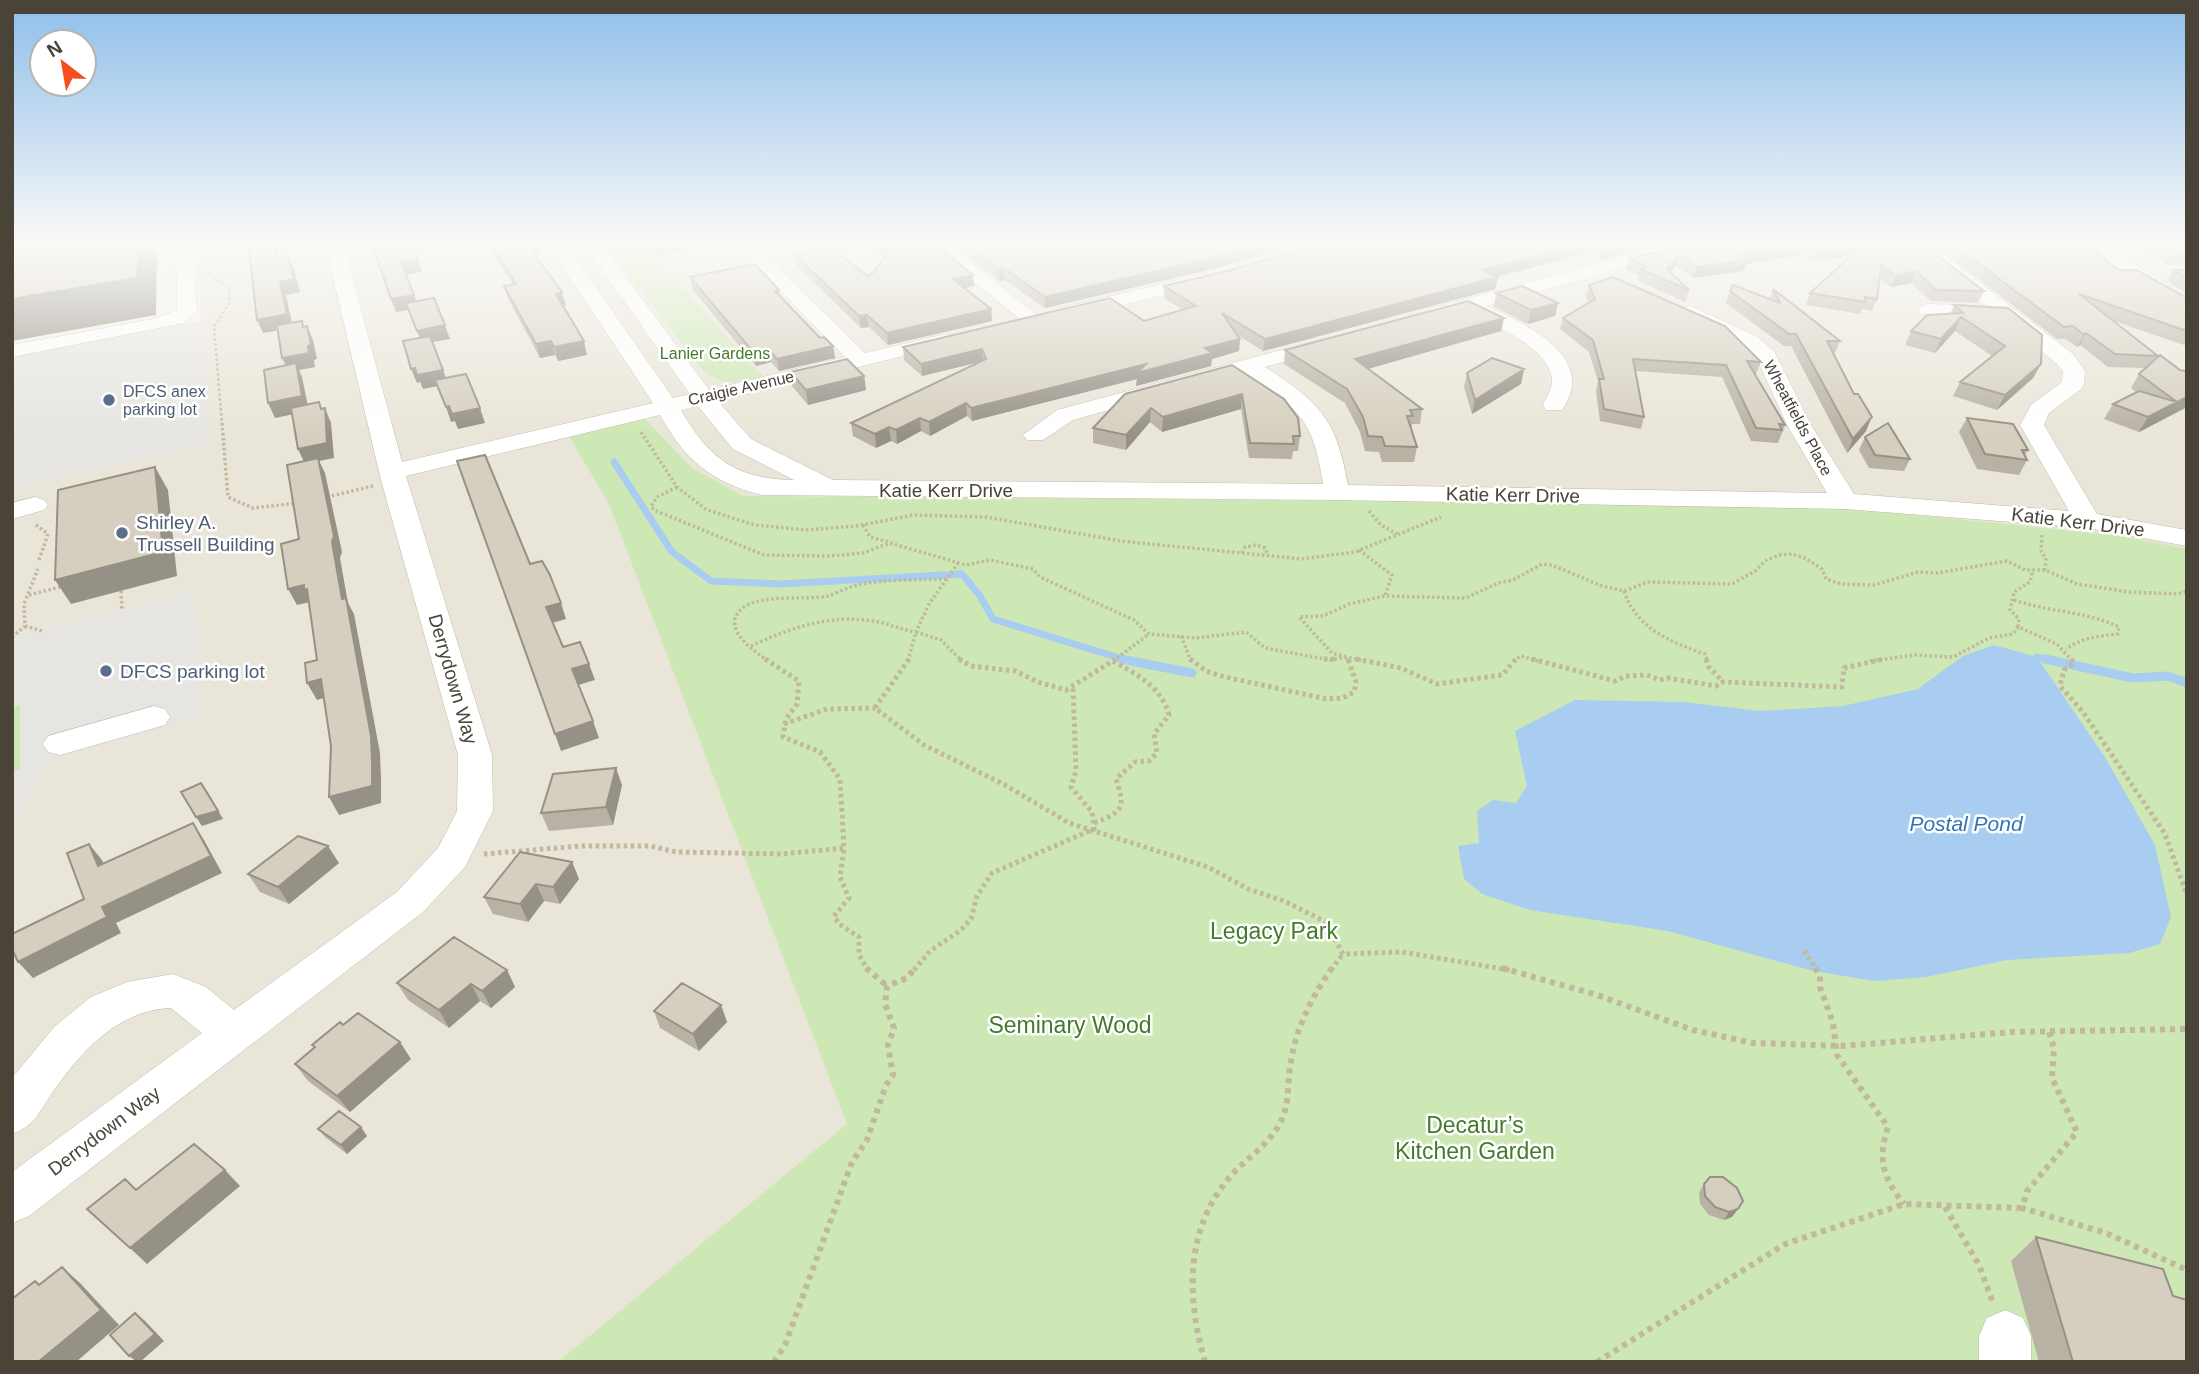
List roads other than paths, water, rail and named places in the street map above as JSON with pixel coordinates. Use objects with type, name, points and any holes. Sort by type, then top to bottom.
[{"type":"street","points":[[12,351],[155,325],[177,319],[187,312],[187,307]]},
{"type":"street","name":"Derrydown Way","points":[[12,1200],[410,902],[452,857],[475,811],[475,755],[387,478],[348,307]]},
{"type":"street","name":"Katie Kerr Drive","points":[[600,307],[667,406],[684,436],[697,450],[734,478],[762,487],[1337,492],[1845,501],[2088,520],[2187,538]]},
{"type":"street","name":"Katie Kerr Drive","points":[[638,307],[703,397],[742,444],[772,461],[836,489]]},
{"type":"street","points":[[807,307],[860,360]]},
{"type":"street","points":[[1016,307],[1033,320]]},
{"type":"street","points":[[1006,326],[1087,307]]},
{"type":"street","points":[[1416,319],[1460,307]]},
{"type":"street","points":[[1472,307],[1536,341],[1557,361],[1563,381],[1554,405]]},
{"type":"street","name":"Wheatfields Place","points":[[1677,307],[1749,340],[1766,356],[1799,425],[1845,501]]},
{"type":"street","points":[[2000,307],[2065,359],[2074,371],[2073,384],[2039,410],[2032,425],[2088,520]]},
{"type":"street","points":[[1928,310],[2007,313]]},
{"type":"street","name":"Craigie Avenue","points":[[387,478],[703,397],[967,335]]},
{"type":"street","points":[[1035,435],[1065,415],[1351,337]]},
{"type":"street","points":[[1246,365],[1302,402],[1319,419],[1330,447],[1337,492]]},
{"type":"street","points":[[60,744],[154,717]]},
{"type":"street","points":[[12,1115],[60,1047],[102,1010],[139,996],[175,991],[197,1003],[231,1035]]},
{"type":"water","name":"Postal Pond","points":[[1994,645],[2037,657],[2106,759],[2155,845],[2171,917],[2160,944],[2129,953],[2007,960],[1926,977],[1875,981],[1813,971],[1668,931],[1530,910],[1482,894],[1464,879],[1458,846],[1479,843],[1477,811],[1493,800],[1516,803],[1527,786],[1515,731],[1575,700],[1684,702],[1760,711],[1843,706],[1918,689],[1963,656]]},
{"type":"waterway","points":[[614,462],[672,552],[711,581],[779,584],[962,574],[980,596],[993,619],[1125,660]]},
{"type":"waterway","points":[[2037,657],[2045,659]]},
{"type":"waterway","points":[[1121,659],[1125,660]]},
{"type":"waterway","points":[[2045,659],[2133,678],[2168,676],[2187,683]]},
{"type":"waterway","points":[[2045,659],[2053,661]]},
{"type":"waterway","points":[[1125,660],[1192,673]]},
{"type":"place","name":"DFCS anex parking lot","points":[[109,400]]},
{"type":"place","name":"Shirley A. Trussell Building","points":[[122,533]]},
{"type":"place","name":"DFCS parking lot","points":[[106,671]]},
{"type":"park label","name":"Lanier Gardens","points":[[715,353]]},
{"type":"park label","name":"Legacy Park","points":[[1274,931]]},
{"type":"park label","name":"Seminary Wood","points":[[1070,1025]]},
{"type":"park label","name":"Decatur’s Kitchen Garden","points":[[1475,1138]]}]
